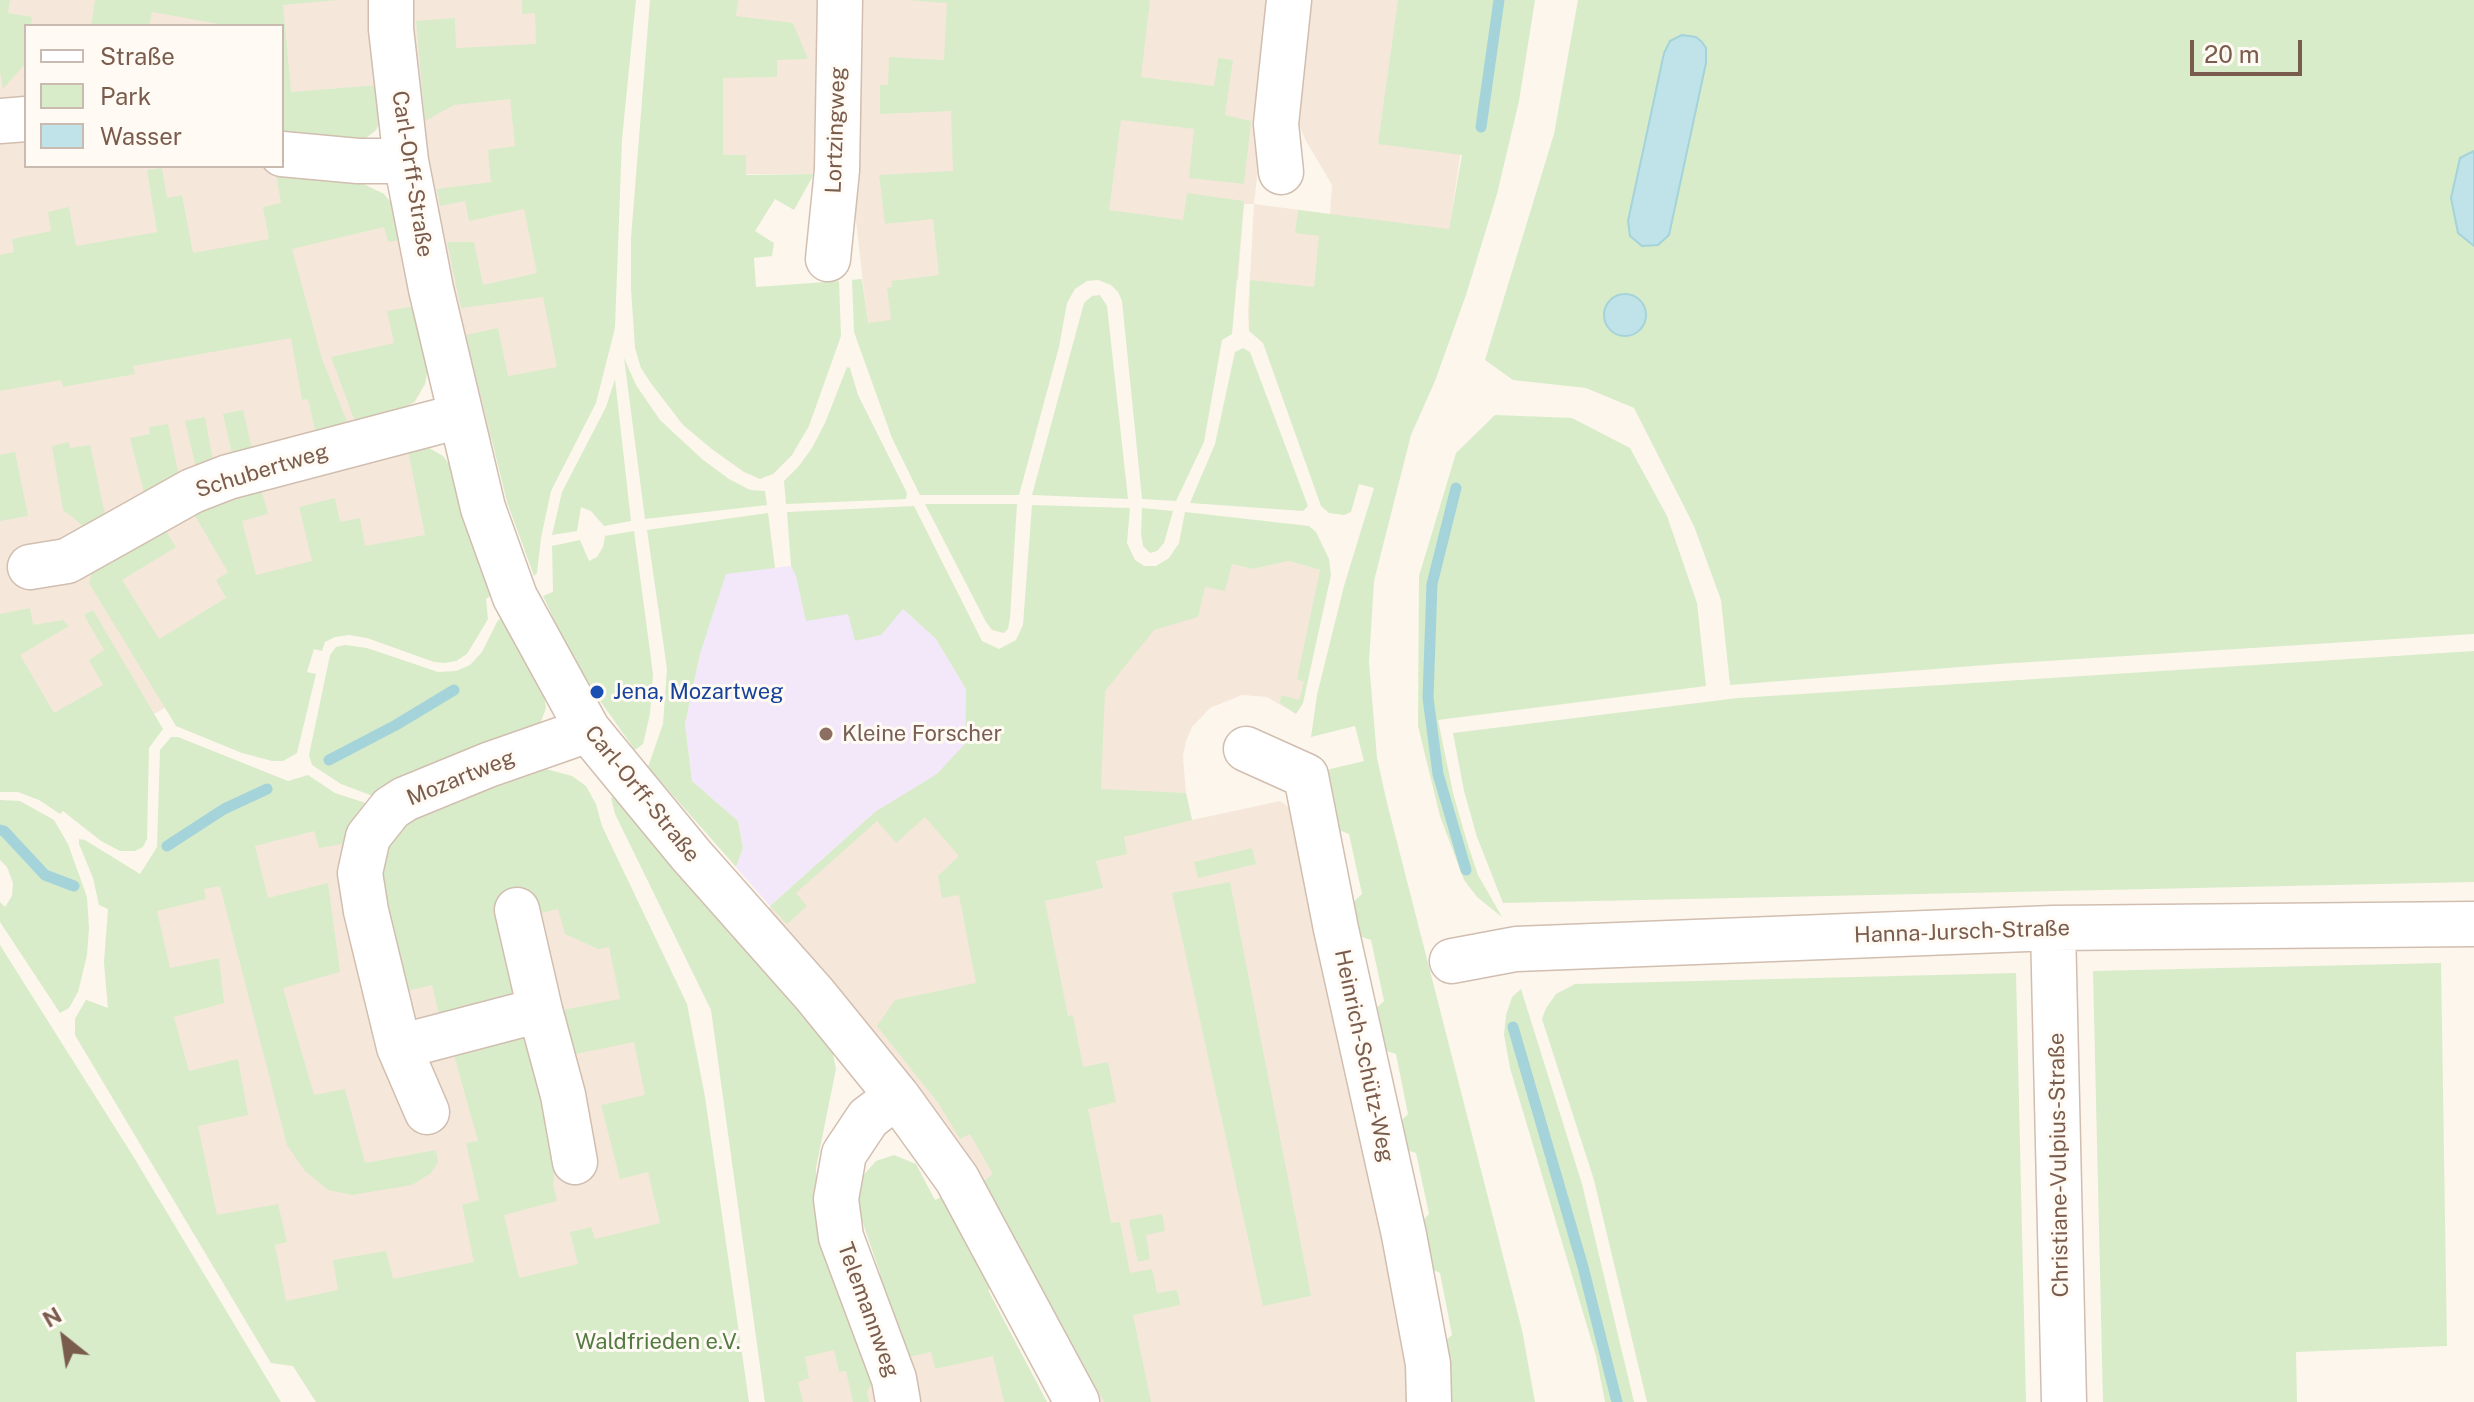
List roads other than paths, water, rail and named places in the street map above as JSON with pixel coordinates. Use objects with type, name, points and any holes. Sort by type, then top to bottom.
[{"type":"street","name":"Carl-Orff-Straße","points":[[391,0],[391,29],[406,161],[431,289],[483,508],[515,597],[588,730],[691,855],[815,995],[897,1096],[957,1179],[1077,1402]]},
{"type":"street","name":"Lortzingweg","points":[[828,259],[837,170],[840,0]]},
{"type":"street","points":[[1281,172],[1276,124],[1289,0]]},
{"type":"street","points":[[0,121],[24,119]]},
{"type":"street","points":[[284,154],[358,161],[406,161]]},
{"type":"street","name":"Schubertweg","points":[[30,567],[67,561],[192,491],[228,477],[460,416]]},
{"type":"street","name":"Mozartweg","points":[[427,1112],[399,1047],[366,911],[360,873],[368,837],[385,814],[405,799],[488,765],[588,730]]},
{"type":"street","name":"Heinrich-Schütz-Weg","points":[[1246,749],[1306,776],[1336,929],[1404,1235],[1428,1364],[1429,1402]]},
{"type":"street","points":[[517,910],[563,1095],[575,1162]]},
{"type":"street","name":"Hanna-Jursch-Straße","points":[[1452,961],[1516,949],[2053,928],[2474,924]]},
{"type":"street","name":"Christiane-Vulpius-Straße","points":[[2053,928],[2064,1402]]},
{"type":"street","points":[[399,1047],[540,1010]]},
{"type":"street","name":"Telemannweg","points":[[897,1096],[868,1118],[844,1154],[836,1199],[841,1237],[894,1379],[898,1402]]},
{"type":"water","points":[[1682,35],[1696,37],[1702,42],[1706,48],[1706,63],[1669,235],[1658,245],[1642,246],[1630,236],[1628,221],[1664,53],[1670,41]]},
{"type":"water","points":[[2474,151],[2474,246],[2458,233],[2451,198],[2460,158]]},
{"type":"water","points":[[1625,294],[1640,300],[1646,315],[1640,330],[1625,336],[1610,330],[1604,315],[1610,300]]},
{"type":"waterway","points":[[1481,127],[1499,0]]},
{"type":"waterway","points":[[1456,488],[1432,584],[1428,698],[1438,774],[1466,870]]},
{"type":"waterway","points":[[329,760],[454,690]]},
{"type":"waterway","points":[[167,846],[224,809],[267,789]]},
{"type":"waterway","points":[[0,830],[45,875],[74,886]]},
{"type":"waterway","points":[[1513,1027],[1583,1267],[1617,1402]]},
{"type":"place","name":"Jena, Mozartweg","points":[[597,692]]},
{"type":"place","name":"Kleine Forscher","points":[[826,734]]},
{"type":"park label","name":"Waldfrieden e.V.","points":[[658,1342]]}]
